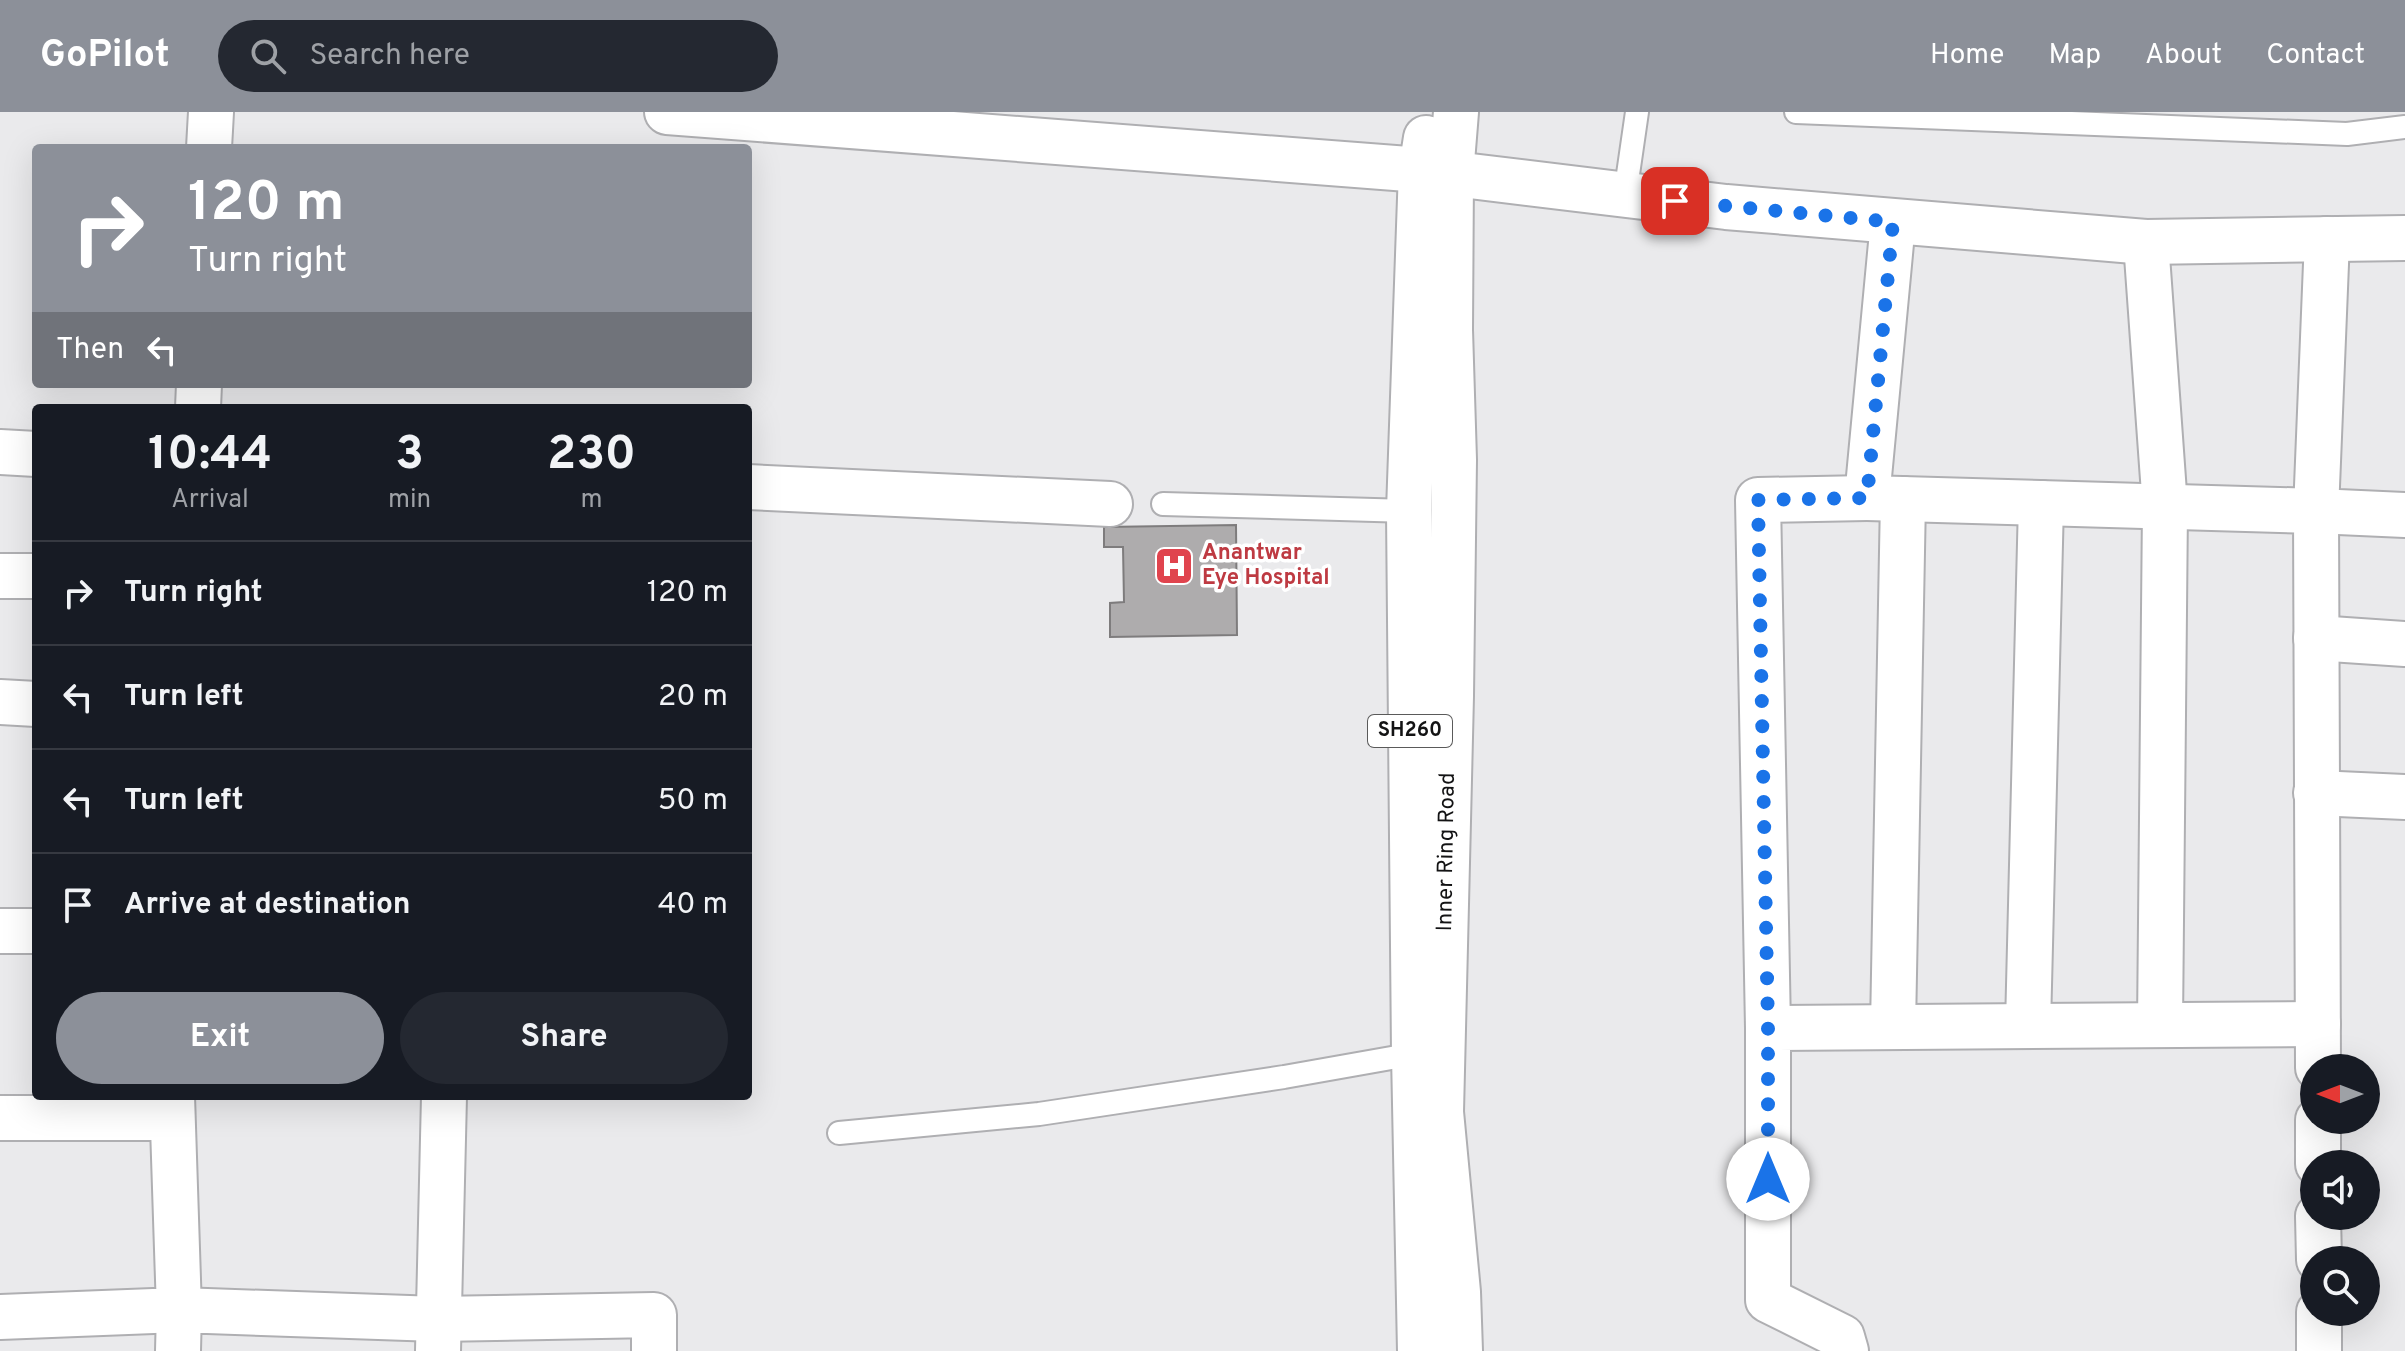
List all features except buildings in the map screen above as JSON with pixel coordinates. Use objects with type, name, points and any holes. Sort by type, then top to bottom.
[{"type":"main road","points":[[209,144],[211,112]]},
{"type":"main road","points":[[667,112],[1436,172],[1726,207],[2146,242],[2405,238]]},
{"type":"main road","name":"Inner Ring Road","points":[[1430,112],[1450,330],[1454,460],[1441,1112],[1458,1292],[1460,1351]]},
{"type":"main road","name":"Inner Ring Road","points":[[1420,1351],[1409,511],[1436,172],[1456,112]]},
{"type":"main road","points":[[1893,222],[1885,498],[1893,1027]]},
{"type":"main road","points":[[2318,1054],[2316,511],[2327,239]]},
{"type":"main road","points":[[2146,242],[2165,507],[2160,1025]]},
{"type":"main road","points":[[0,452],[32,454]]},
{"type":"main road","points":[[752,487],[1110,504]]},
{"type":"main road","points":[[1846,1351],[1842,1337],[1768,1300],[1768,1028],[1758,500],[1885,498],[2405,515]]},
{"type":"main road","points":[[2028,1026],[2041,503]]},
{"type":"main road","points":[[0,576],[32,576]]},
{"type":"main road","points":[[2316,638],[2405,644]]},
{"type":"main road","points":[[0,702],[32,704]]},
{"type":"main road","points":[[2316,793],[2405,797]]},
{"type":"main road","points":[[0,931],[32,931]]},
{"type":"main road","points":[[1768,1028],[2318,1024]]},
{"type":"main road","points":[[438,1335],[444,1100]]},
{"type":"main road","points":[[0,1118],[172,1107],[178,1331]]},
{"type":"main road","points":[[0,1317],[178,1331],[438,1335],[654,1315],[654,1351]]},
{"type":"main road","points":[[2319,1326],[2319,1351]]},
{"type":"lane","points":[[1625,195],[1637,112]]},
{"type":"lane","points":[[1796,112],[2347,134],[2405,127]]},
{"type":"lane","points":[[1163,504],[1409,511]]},
{"type":"lane","points":[[839,1133],[1039,1114],[1414,1054]]},
{"type":"place","name":"Anantwar Eye Hospital","points":[[1174,566]]},
{"type":"route","points":[[1675,201],[1893,222],[1867,498],[1758,500],[1768,1179]]}]
